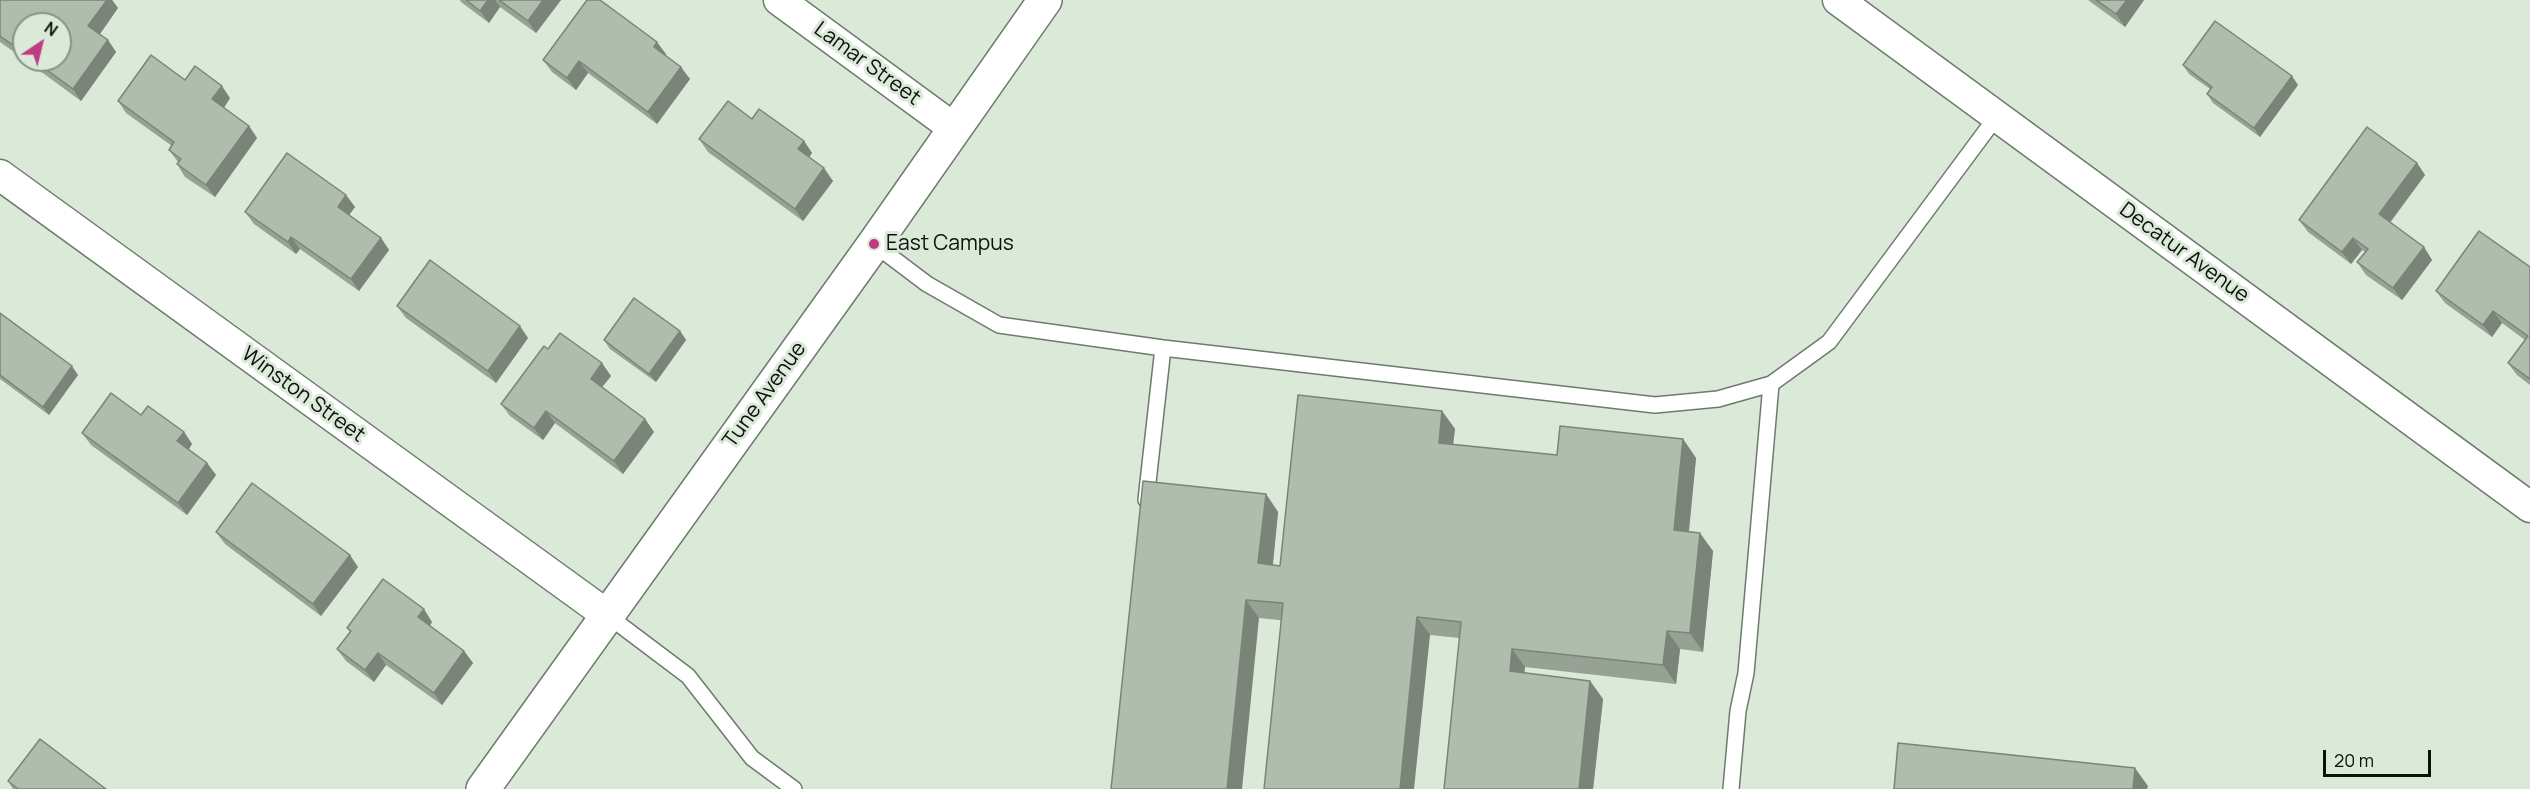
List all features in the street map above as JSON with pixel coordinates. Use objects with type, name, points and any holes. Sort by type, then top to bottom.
[{"type":"street","name":"Lamar Street","points":[[779,0],[954,129]]},
{"type":"street","name":"Tune Avenue","points":[[483,789],[874,244],[1045,0]]},
{"type":"street","name":"Decatur Avenue","points":[[1838,0],[2530,507]]},
{"type":"street","name":"Winston Street","points":[[0,175],[607,615]]},
{"type":"lane","points":[[874,244],[927,284],[999,325],[1162,348],[1655,405],[1718,399],[1771,384],[1829,342],[1997,116]]},
{"type":"lane","points":[[1144,515],[1162,348]]},
{"type":"lane","points":[[1731,789],[1738,711],[1746,673],[1771,384]]},
{"type":"lane","points":[[607,615],[688,676],[752,758],[794,789]]},
{"type":"building","points":[[0,0],[107,0],[88,26],[108,40],[73,89],[50,72],[72,72],[72,12],[12,12],[12,44],[0,36]]},
{"type":"building","points":[[466,0],[488,0],[480,11]]},
{"type":"building","points":[[499,0],[543,0],[528,21]]},
{"type":"building","points":[[587,0],[600,0],[657,42],[654,47],[681,67],[648,112],[579,61],[567,78],[543,60]]},
{"type":"building","points":[[2096,0],[2127,0],[2116,14]]},
{"type":"building","points":[[2215,21],[2292,76],[2254,128],[2207,94],[2212,87],[2183,65]]},
{"type":"building","points":[[151,55],[185,80],[195,66],[222,86],[212,99],[249,126],[206,185],[177,164],[181,159],[169,150],[174,142],[118,101]]},
{"type":"building","points":[[728,101],[752,119],[759,109],[804,141],[798,149],[824,168],[795,209],[699,139]]},
{"type":"building","points":[[2367,127],[2417,163],[2379,214],[2424,247],[2393,288],[2357,262],[2368,249],[2353,238],[2342,252],[2299,220]]},
{"type":"building","points":[[287,153],[346,195],[338,207],[381,238],[351,279],[291,237],[288,242],[245,212]]},
{"type":"building","points":[[2479,231],[2530,267],[2530,379],[2508,363],[2528,336],[2493,311],[2483,325],[2436,291]]},
{"type":"building","points":[[430,260],[520,326],[488,371],[397,306]]},
{"type":"building","points":[[634,298],[680,331],[649,374],[604,340]]},
{"type":"building","points":[[0,313],[72,366],[43,407],[0,375]]},
{"type":"building","points":[[560,333],[602,363],[591,379],[645,419],[614,461],[546,411],[534,428],[501,404],[544,346],[548,349]]},
{"type":"building","points":[[111,393],[141,415],[148,406],[184,432],[177,441],[207,463],[178,503],[82,433]]},
{"type":"building","points":[[1298,395],[1442,411],[1439,443],[1557,455],[1560,426],[1683,439],[1674,530],[1700,533],[1690,633],[1667,631],[1663,665],[1512,649],[1510,671],[1590,681],[1579,789],[1444,789],[1461,622],[1417,617],[1400,789],[1264,789],[1283,603],[1246,600],[1227,789],[1111,789],[1143,481],[1266,494],[1258,563],[1280,566]]},
{"type":"building","points":[[252,483],[350,555],[313,604],[216,532]]},
{"type":"building","points":[[383,579],[424,609],[418,617],[464,651],[434,693],[378,653],[365,670],[337,649],[351,631],[347,628]]},
{"type":"building","points":[[40,739],[106,789],[18,789],[8,781]]},
{"type":"building","points":[[1898,743],[2135,768],[2133,789],[1894,789]]},
{"type":"place","name":"East Campus","points":[[874,244]]}]
